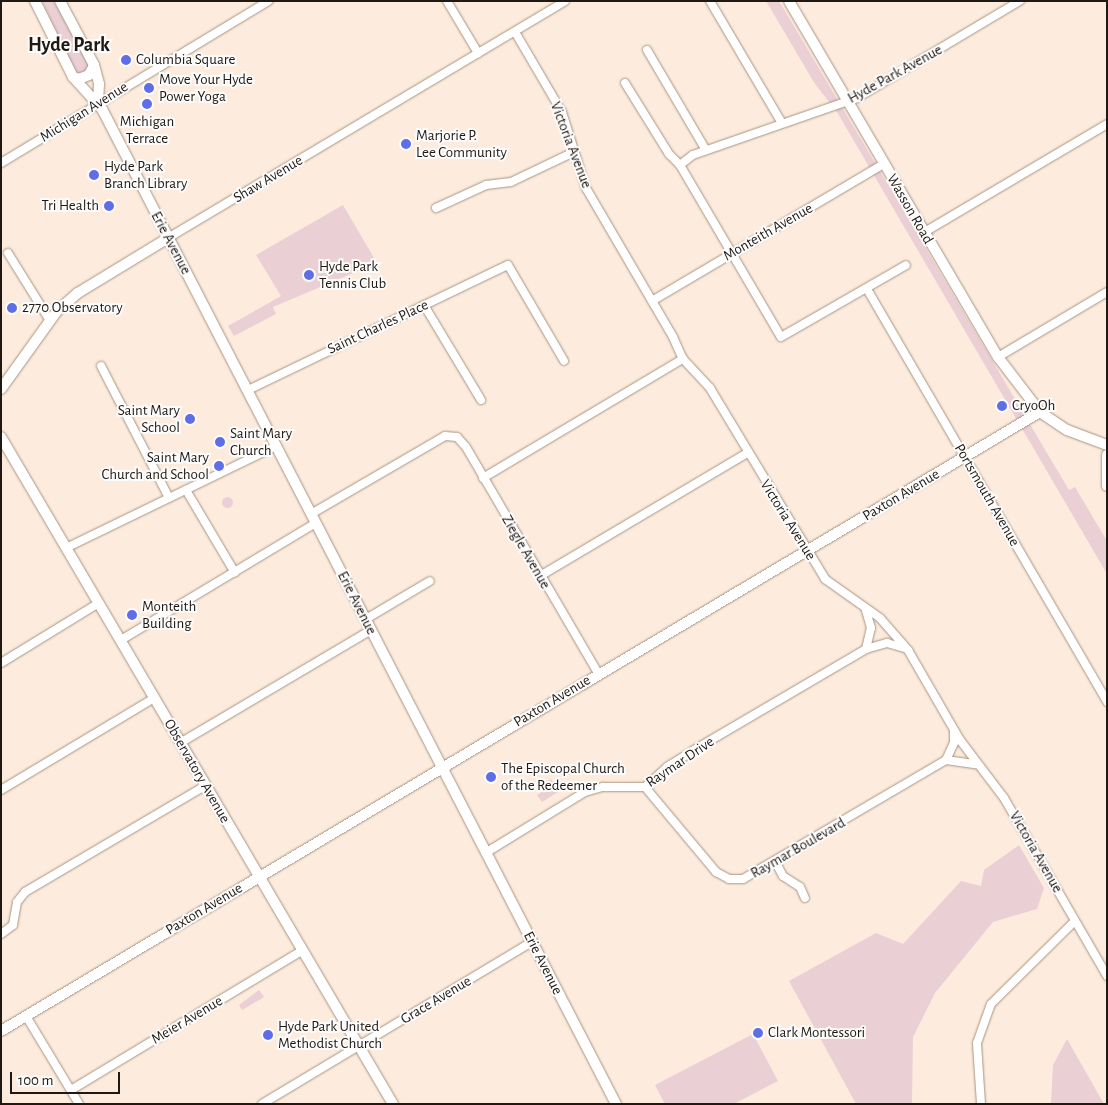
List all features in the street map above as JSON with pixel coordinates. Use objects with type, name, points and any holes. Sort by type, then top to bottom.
[{"type":"street","name":"Erie Avenue","points":[[60,1],[94,65],[99,84],[98,103]]},
{"type":"street","name":"Michigan Avenue","points":[[1,162],[270,1]]},
{"type":"street","points":[[447,1],[478,53]]},
{"type":"street","name":"Shaw Avenue","points":[[1,390],[49,319],[78,293],[565,1]]},
{"type":"street","points":[[710,1],[782,123]]},
{"type":"street","name":"Wasson Road","points":[[789,1],[923,234],[998,357],[1040,412]]},
{"type":"street","name":"Hyde Park Avenue","points":[[680,165],[685,159],[706,150],[847,102],[1020,1]]},
{"type":"street","name":"Erie Avenue","points":[[37,3],[73,77],[89,97],[98,103],[616,1104]]},
{"type":"street","name":"Victoria Avenue","points":[[515,32],[562,112],[586,188],[652,301],[683,359],[710,388],[806,551],[825,579],[890,628],[908,650],[954,729],[1004,798],[1107,976]]},
{"type":"street","points":[[648,50],[706,150]]},
{"type":"street","points":[[73,77],[79,79],[89,75],[94,65]]},
{"type":"street","points":[[624,83],[669,154],[680,165],[781,337],[906,265]]},
{"type":"street","points":[[923,234],[1107,124]]},
{"type":"street","points":[[436,208],[486,186],[510,182],[574,152]]},
{"type":"street","name":"Monteith Avenue","points":[[652,301],[884,164]]},
{"type":"street","points":[[8,253],[49,319]]},
{"type":"street","name":"Saint Charles Place","points":[[248,390],[508,265],[564,361]]},
{"type":"street","name":"Portsmouth Avenue","points":[[867,289],[1107,702]]},
{"type":"street","points":[[998,357],[1107,292]]},
{"type":"street","points":[[424,305],[481,400]]},
{"type":"street","points":[[483,478],[683,359]]},
{"type":"street","points":[[101,366],[168,498]]},
{"type":"street","points":[[1040,412],[1067,430],[1107,445]]},
{"type":"street","name":"Paxton Avenue","points":[[1,1031],[598,673],[1040,412]]},
{"type":"street","name":"Ziegle Avenue","points":[[314,519],[450,435],[462,441],[598,673]]},
{"type":"street","name":"Observatory Avenue","points":[[1,437],[121,640],[204,786],[393,1104]]},
{"type":"street","points":[[66,548],[276,446]]},
{"type":"street","points":[[540,576],[747,453]]},
{"type":"street","points":[[1107,455],[1107,486]]},
{"type":"street","points":[[186,490],[235,573]]},
{"type":"street","points":[[121,640],[235,573],[314,519]]},
{"type":"street","points":[[366,619],[430,581]]},
{"type":"street","points":[[1,663],[99,604]]},
{"type":"street","points":[[866,610],[871,628],[866,649]]},
{"type":"street","points":[[180,743],[371,630]]},
{"type":"street","name":"Raymar Drive","points":[[487,852],[585,792],[603,787],[645,787],[667,767],[694,750],[866,649],[887,643],[908,650]]},
{"type":"street","points":[[1,790],[154,698]]},
{"type":"street","points":[[954,729],[954,743],[946,760],[978,764]]},
{"type":"street","name":"Raymar Boulevard","points":[[645,787],[722,877],[743,879],[946,760]]},
{"type":"street","points":[[1,934],[13,925],[17,902],[25,892],[204,786]]},
{"type":"street","points":[[775,861],[784,876],[800,887],[805,898]]},
{"type":"street","points":[[981,1104],[977,1043],[991,1004],[1075,922]]},
{"type":"street","name":"Grace Avenue","points":[[262,1104],[532,942]]},
{"type":"street","name":"Meier Avenue","points":[[71,1090],[303,950]]},
{"type":"street","points":[[26,1016],[79,1104]]},
{"type":"shaded area","points":[[42,1],[55,1],[89,66],[81,75],[75,71]]},
{"type":"shaded area","points":[[766,1],[779,1],[1069,490],[1075,487],[1107,541],[1107,574],[837,112],[815,84]]},
{"type":"shaded area","name":"Hyde Park Tennis Club","points":[[343,205],[377,263],[273,307],[276,314],[234,336],[228,326],[281,296],[256,255]]},
{"type":"shaded area","points":[[227,496],[233,502],[227,508],[221,502]]},
{"type":"shaded area","points":[[551,779],[558,792],[542,802],[537,795],[550,787],[547,782]]},
{"type":"shaded area","points":[[1019,845],[1044,888],[1037,909],[993,922],[935,993],[913,1037],[912,1104],[856,1104],[789,981],[876,933],[903,944],[961,881],[981,886],[984,870]]},
{"type":"shaded area","points":[[259,990],[264,997],[242,1010],[239,1005]]},
{"type":"shaded area","points":[[753,1034],[778,1081],[734,1104],[665,1104],[655,1085]]},
{"type":"shaded area","points":[[1067,1039],[1104,1104],[1051,1104],[1053,1065]]},
{"type":"place","name":"Columbia Square","points":[[126,60]]},
{"type":"place","name":"Move Your Hyde Power Yoga","points":[[149,88]]},
{"type":"place","name":"Michigan Terrace","points":[[147,104]]},
{"type":"place","name":"Marjorie P. Lee Community","points":[[406,144]]},
{"type":"place","name":"Hyde Park Branch Library","points":[[94,175]]},
{"type":"place","name":"Tri Health","points":[[109,206]]},
{"type":"place","name":"Hyde Park Tennis Club","points":[[309,275]]},
{"type":"place","name":"2770 Observatory","points":[[12,308]]},
{"type":"place","name":"CryoOh","points":[[1002,406]]},
{"type":"place","name":"Saint Mary School","points":[[190,419]]},
{"type":"place","name":"Saint Mary Church","points":[[220,442]]},
{"type":"place","name":"Saint Mary Church and School","points":[[219,466]]},
{"type":"place","name":"Monteith Building","points":[[132,615]]},
{"type":"place","name":"The Episcopal Church of the Redeemer","points":[[491,777]]},
{"type":"place","name":"Clark Montessori","points":[[758,1033]]},
{"type":"place","name":"Hyde Park United Methodist Church","points":[[268,1035]]},
{"type":"district","name":"Hyde Park","points":[[69,45]]}]
